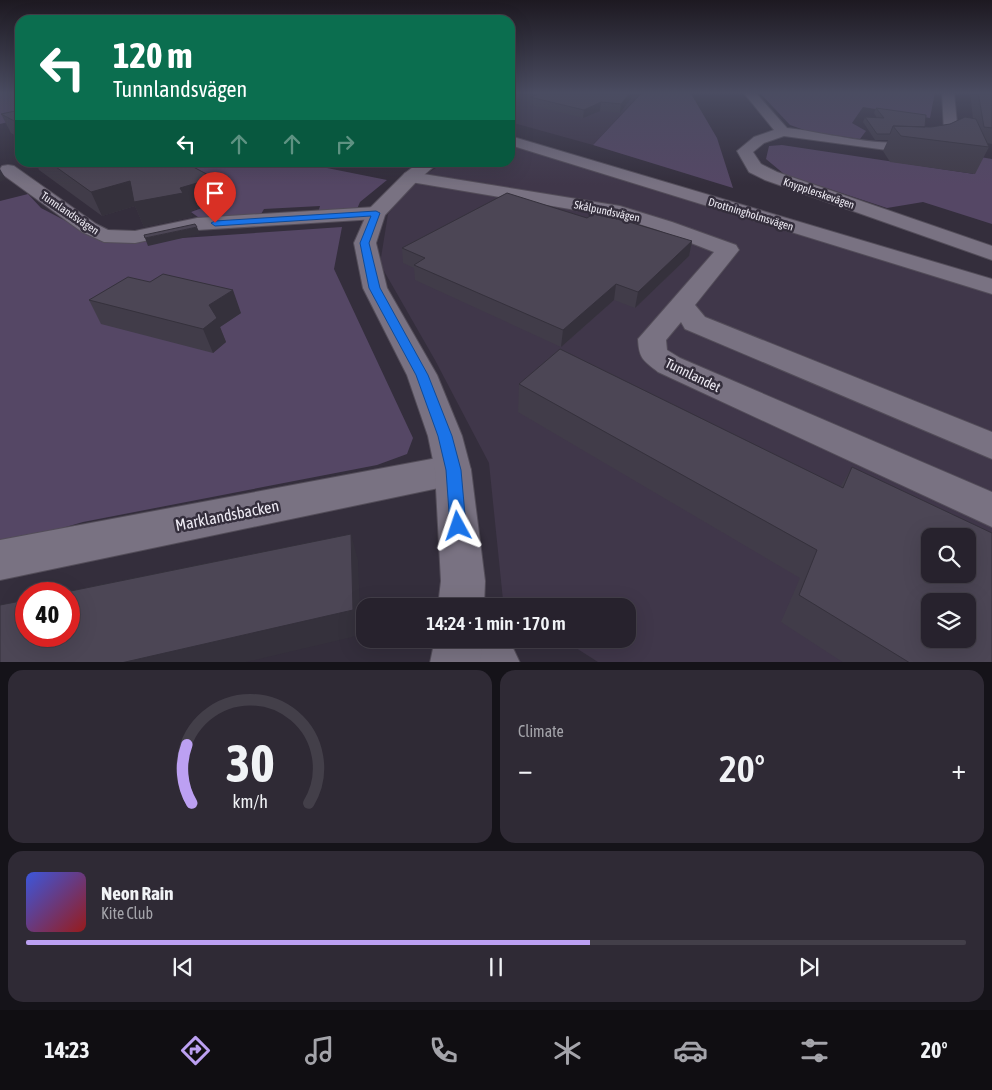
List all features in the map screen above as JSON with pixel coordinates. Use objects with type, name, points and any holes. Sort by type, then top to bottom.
[{"type":"street","points":[[775,123],[783,132],[881,145],[912,147],[929,145],[951,134],[950,123]]},
{"type":"street","name":"Knypplerskevägen","points":[[783,132],[759,140],[745,151],[747,158],[756,168],[800,186],[992,253]]},
{"type":"street","name":"Drottningholmsvägen","points":[[515,134],[992,276]]},
{"type":"street","name":"Drottningholmsvägen","points":[[515,142],[992,287]]},
{"type":"street","name":"Tunnlandsvägen","points":[[8,170],[89,228],[104,236],[135,237],[197,224],[376,213]]},
{"type":"street","points":[[421,170],[376,213],[365,243],[374,288],[422,375],[445,436],[453,470],[463,598]]},
{"type":"street","name":"Skålpundsvägen","points":[[421,170],[620,212],[665,226],[728,250],[682,305]]},
{"type":"street","points":[[682,305],[696,323],[992,446]]},
{"type":"street","name":"Tunnlandet","points":[[682,305],[652,339],[653,354],[669,365],[992,510]]},
{"type":"street","name":"Marklandsbacken","points":[[0,560],[453,470]]},
{"type":"shaded area","points":[[515,123],[515,123],[613,123],[593,145]]},
{"type":"shaded area","points":[[614,123],[708,123],[717,138],[733,188],[593,145]]},
{"type":"shaded area","points":[[788,123],[852,123],[866,131],[860,139],[807,131]]},
{"type":"shaded area","points":[[782,145],[974,174],[945,151],[992,159],[992,224],[923,202],[887,208],[784,174],[766,159],[769,146]]},
{"type":"shaded area","points":[[515,146],[992,293],[992,662],[598,662],[576,648],[636,648],[636,598],[503,598],[489,463],[435,360],[380,264],[388,214],[415,181],[438,167],[515,167]]},
{"type":"shaded area","points":[[157,167],[322,167],[387,180],[360,202],[357,209],[318,213],[320,206],[264,209],[260,216],[202,220],[191,212],[221,201]]},
{"type":"shaded area","points":[[28,194],[41,208],[108,243],[342,227],[334,269],[413,438],[407,454],[377,465],[83,522],[0,546],[0,201]]},
{"type":"building","points":[[869,123],[925,123],[925,127],[893,126],[890,134],[877,134]]},
{"type":"building","points":[[978,123],[989,147],[901,136],[893,126],[931,127]]},
{"type":"building","points":[[983,123],[992,123],[992,128],[984,127]]},
{"type":"building","points":[[56,167],[193,167],[214,178],[180,188],[183,193],[134,202],[130,181],[91,192]]},
{"type":"building","points":[[507,193],[587,218],[596,212],[692,241],[638,292],[616,284],[563,330],[414,265],[425,258],[402,248]]},
{"type":"building","points":[[195,224],[197,227],[145,238],[144,235]]},
{"type":"building","points":[[163,274],[233,290],[209,305],[217,318],[203,329],[89,300],[128,277],[150,282]]},
{"type":"building","points":[[560,349],[843,488],[852,467],[992,533],[992,662],[908,662],[799,595],[817,550],[519,384]]},
{"type":"building","points":[[351,534],[353,610],[125,662],[0,662],[0,605],[15,602],[15,647],[80,647],[80,589]]},
{"type":"route","points":[[215,223],[376,213],[365,243],[374,288],[422,375],[445,436],[453,470],[458,526]]}]
